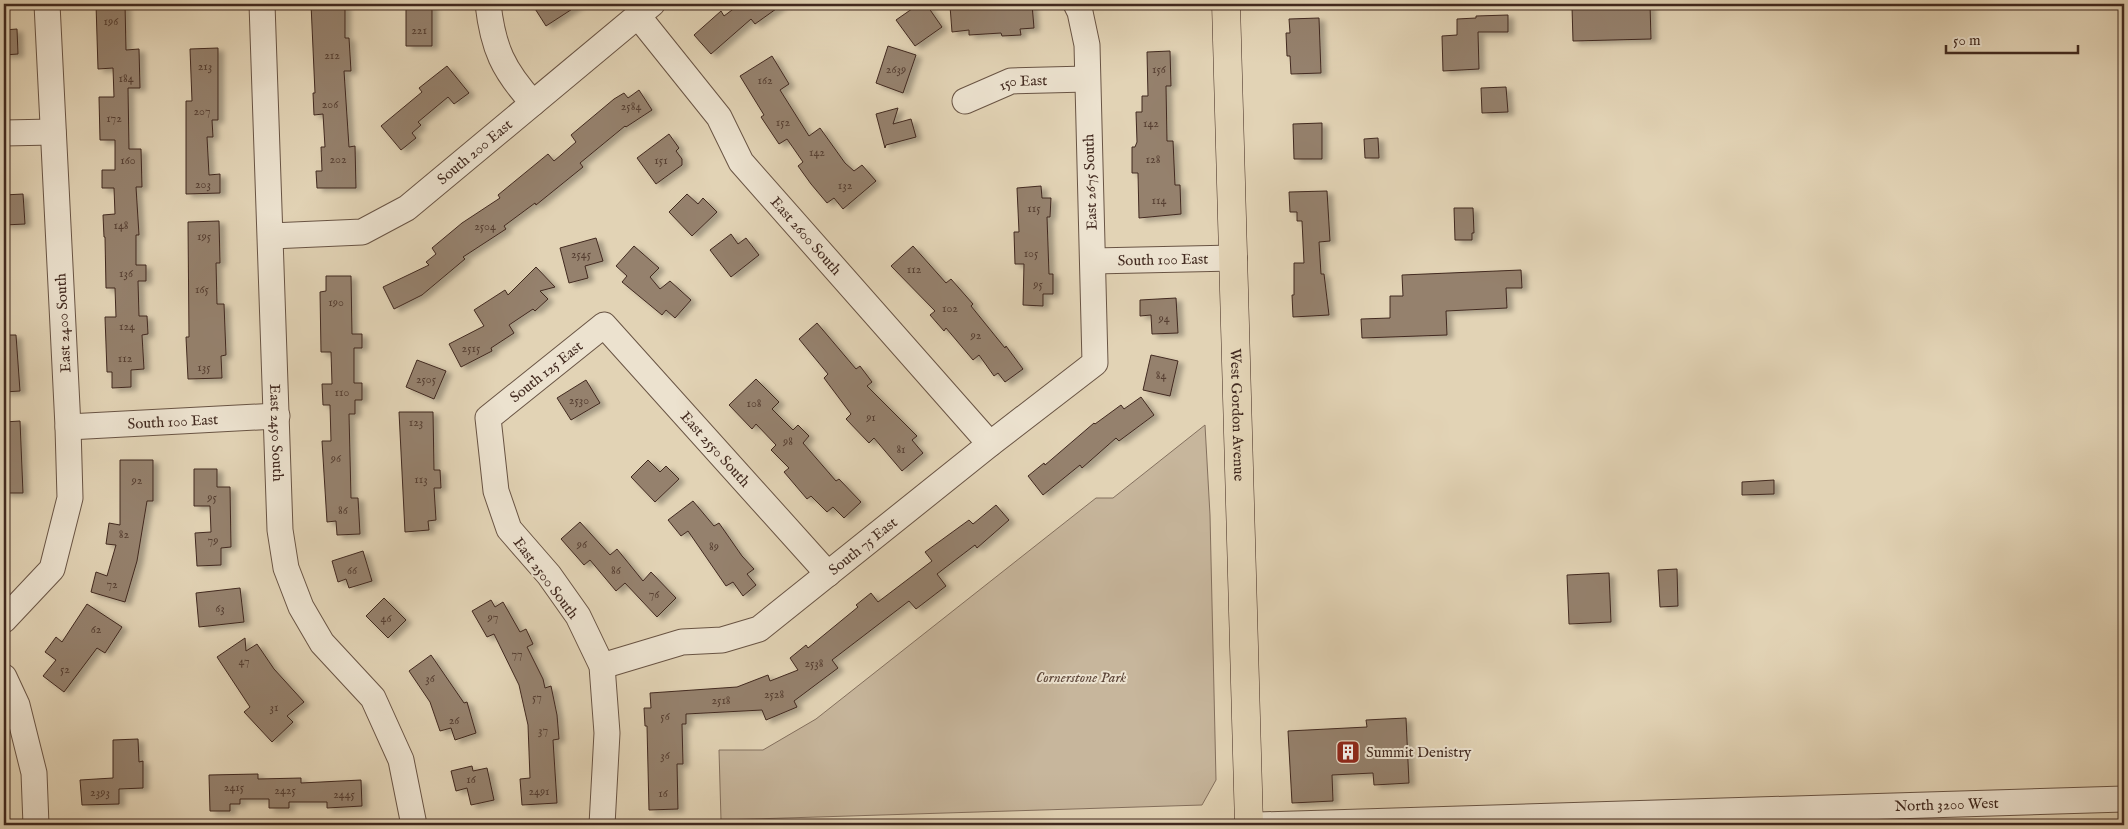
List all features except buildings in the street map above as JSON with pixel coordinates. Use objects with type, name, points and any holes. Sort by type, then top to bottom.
[{"type":"main road","name":"West Gordon Avenue","points":[[1226,4],[1249,825]]},
{"type":"street","name":"East 2400 South","points":[[4,620],[52,570],[70,498],[47,4]]},
{"type":"street","name":"East 2450 South","points":[[262,4],[280,530],[286,568],[301,607],[322,643],[373,698],[401,760],[414,825]]},
{"type":"street","points":[[488,4],[492,34],[502,62],[533,104]]},
{"type":"street","name":"East 2675 South","points":[[1076,4],[1080,12],[1087,45],[1095,363]]},
{"type":"street","name":"South 200 East","points":[[270,236],[362,232],[407,208],[645,10]]},
{"type":"street","name":"East 2600 South","points":[[645,10],[719,118],[740,162],[990,444]]},
{"type":"street","name":"150 East","points":[[965,101],[1010,81],[1087,79]]},
{"type":"street","points":[[4,133],[53,132]]},
{"type":"street","name":"South 100 East","points":[[1093,261],[1234,258]]},
{"type":"street","name":"South 125 East","points":[[488,418],[604,325]]},
{"type":"street","name":"East 2550 South","points":[[604,325],[828,574]]},
{"type":"street","name":"South 75 East","points":[[602,666],[682,642],[722,640],[759,629],[990,444],[1095,363]]},
{"type":"street","name":"South 100 East","points":[[68,427],[277,416]]},
{"type":"street","name":"East 2500 South","points":[[488,418],[496,491],[509,529],[549,575],[578,616],[602,666],[607,733],[602,825]]},
{"type":"street","points":[[4,677],[17,705],[34,773],[36,825]]},
{"type":"street","name":"North 3200 West","points":[[1258,825],[2124,799]]},
{"type":"green space","name":"Cornerstone Park","points":[[1205,425],[1210,515],[1216,780],[1202,805],[721,820],[719,750],[763,750],[816,719],[1096,498],[1113,498]]},
{"type":"place","name":"Summit Denistry","points":[[1348,752]]}]
